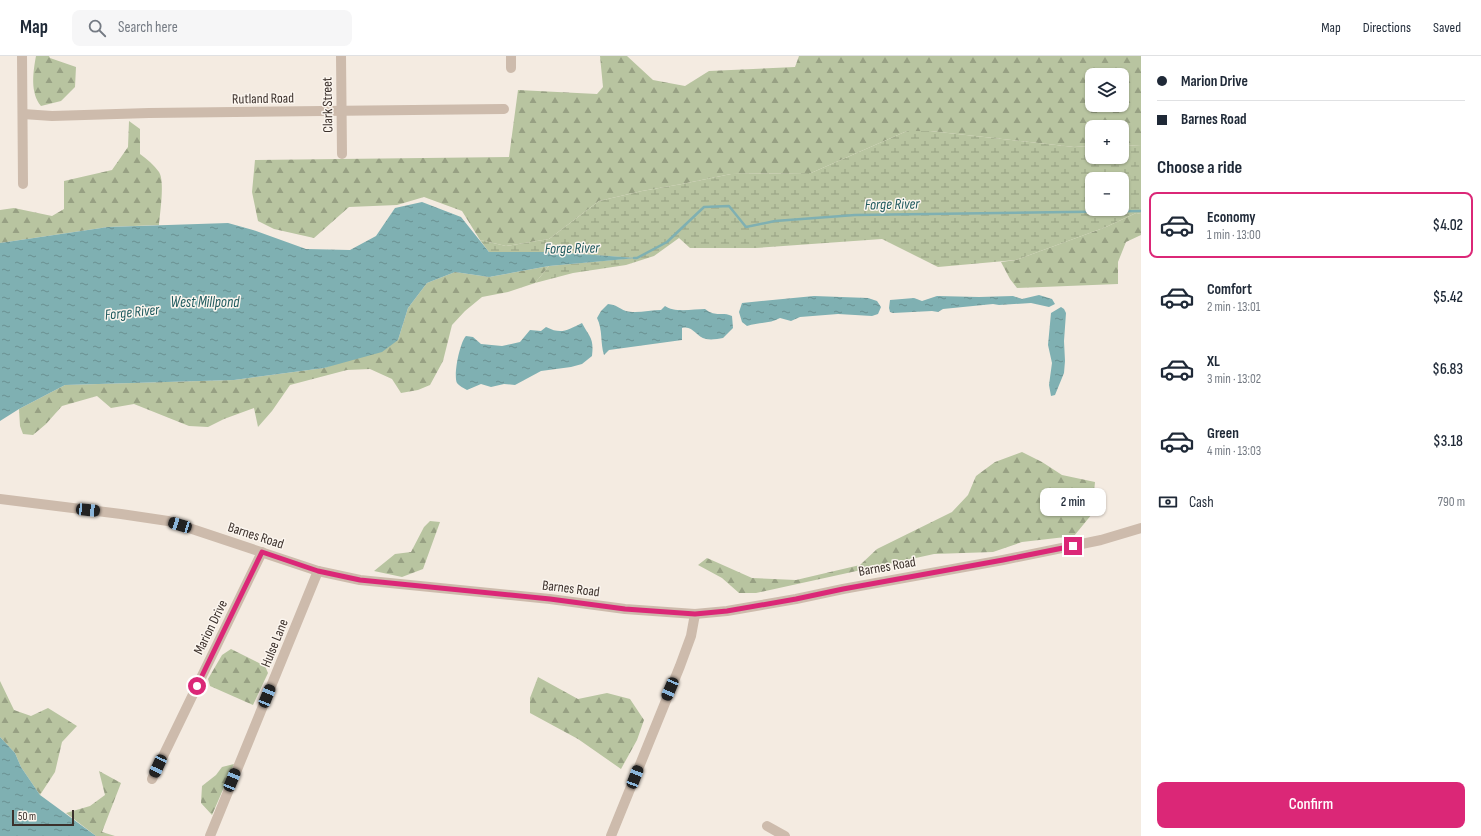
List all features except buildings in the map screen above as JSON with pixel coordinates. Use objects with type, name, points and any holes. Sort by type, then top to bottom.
[{"type":"street","points":[[22,56],[23,184]]},
{"type":"street","name":"Clark Street","points":[[341,56],[342,154]]},
{"type":"street","points":[[511,56],[511,68]]},
{"type":"street","name":"Rutland Road","points":[[23,114],[52,116],[141,113],[504,109]]},
{"type":"street","name":"Barnes Road","points":[[0,499],[168,521],[318,571],[360,580],[550,599],[625,609],[695,614],[727,611],[796,599],[1003,560],[1101,540],[1141,528]]},
{"type":"street","name":"Marion Drive","points":[[152,779],[262,552]]},
{"type":"street","name":"Hulse Lane","points":[[210,836],[318,571]]},
{"type":"street","points":[[612,836],[680,666],[691,636],[695,614]]},
{"type":"street","points":[[767,826],[785,836]]},
{"type":"green space","points":[[36,56],[49,56],[50,58],[76,67],[75,87],[61,101],[41,106],[38,101],[35,95],[33,82]]},
{"type":"green space","points":[[600,56],[627,56],[653,80],[685,86],[709,71],[795,67],[799,56],[1141,56],[1141,145],[1129,146],[1129,120],[1085,120],[1085,146],[1074,147],[930,131],[907,131],[811,173],[731,174],[599,201],[549,239],[506,246],[480,240],[462,211],[424,197],[397,205],[349,207],[314,238],[274,229],[258,221],[252,192],[255,160],[509,157],[518,90],[597,94],[603,87]]},
{"type":"green space","points":[[129,121],[140,129],[140,154],[155,167],[161,176],[162,197],[159,225],[108,227],[0,243],[0,210],[14,208],[52,216],[64,209],[64,181],[112,170],[128,147]]},
{"type":"green space","points":[[907,131],[930,131],[1074,147],[1085,146],[1085,164],[1129,164],[1129,146],[1141,145],[1141,214],[1136,213],[1106,227],[1016,260],[938,267],[882,239],[756,248],[690,248],[679,238],[654,256],[626,265],[573,273],[535,283],[549,266],[634,258],[553,252],[489,252],[480,240],[506,246],[549,239],[599,201],[731,174],[811,173]]},
{"type":"green space","points":[[1136,213],[1141,214],[1141,235],[1126,242],[1118,262],[1118,284],[1017,288],[1010,279],[1001,262],[1016,260],[1106,227]]},
{"type":"green space","points":[[549,266],[535,283],[508,292],[482,297],[465,311],[452,325],[443,361],[430,385],[418,390],[401,393],[392,379],[370,369],[347,370],[290,385],[272,411],[258,427],[254,408],[224,419],[208,427],[189,426],[134,404],[111,408],[97,396],[62,406],[46,424],[33,435],[23,434],[20,426],[19,409],[65,385],[234,380],[324,368],[398,340],[408,308],[427,283],[455,272],[489,277]]},
{"type":"green space","points":[[1022,452],[1042,462],[1062,475],[1095,482],[1092,514],[1074,536],[1022,542],[993,552],[934,554],[756,593],[739,593],[722,578],[698,565],[707,558],[752,578],[796,580],[860,565],[877,549],[952,512],[968,495],[976,476],[995,462]]},
{"type":"green space","points":[[430,521],[440,522],[423,569],[402,577],[374,571],[395,554],[411,552],[424,527]]},
{"type":"green space","points":[[231,649],[265,666],[268,673],[253,705],[210,686],[208,679],[222,655]]},
{"type":"green space","points":[[538,677],[578,699],[607,693],[630,699],[644,720],[637,740],[621,769],[578,739],[530,713],[530,698]]},
{"type":"green space","points":[[0,681],[14,710],[31,716],[48,708],[77,726],[62,742],[55,772],[40,795],[21,767],[15,753],[0,737]]},
{"type":"green space","points":[[234,764],[212,815],[201,803],[202,786],[216,775],[222,767]]},
{"type":"green space","points":[[99,771],[121,783],[102,832],[115,836],[96,836],[66,813],[90,806],[105,795]]},
{"type":"water","name":"West Millpond","points":[[422,202],[461,217],[489,252],[553,252],[637,258],[549,266],[489,277],[455,272],[427,283],[408,308],[398,340],[382,352],[324,368],[234,380],[65,385],[19,409],[0,421],[0,243],[108,227],[228,223],[253,230],[306,249],[350,250],[376,236],[395,208]]},
{"type":"water","points":[[1039,295],[1052,299],[1055,304],[1049,307],[1031,303],[993,304],[943,309],[938,312],[893,313],[890,312],[889,308],[890,300],[914,298],[922,301],[937,296],[1013,296],[1022,299]]},
{"type":"water","points":[[814,296],[868,298],[877,301],[881,307],[878,314],[872,316],[838,314],[800,317],[791,321],[780,318],[747,326],[742,322],[739,312],[742,303]]},
{"type":"water","points":[[608,304],[626,311],[634,312],[661,310],[665,306],[679,310],[705,309],[716,314],[732,316],[733,328],[723,338],[706,339],[689,328],[682,328],[682,340],[609,350],[604,355],[600,327],[597,318]]},
{"type":"water","points":[[1061,307],[1066,313],[1064,373],[1055,395],[1051,396],[1049,385],[1052,363],[1048,345],[1051,313]]},
{"type":"water","points":[[582,323],[591,338],[592,356],[582,364],[541,371],[515,385],[504,384],[491,387],[481,384],[467,390],[457,383],[456,373],[458,359],[466,336],[473,337],[481,344],[502,346],[520,342],[530,330],[541,331],[546,327],[556,331],[564,331]]},
{"type":"water","points":[[0,737],[15,753],[21,767],[40,795],[96,836],[0,836]]},
{"type":"waterway","name":"Forge River","points":[[634,258],[637,258],[667,242],[704,207],[729,206],[746,227],[775,221],[855,215],[1141,211]]},
{"type":"route","points":[[197,686],[262,552],[318,571],[360,580],[550,599],[578,604],[603,605],[625,609],[695,614],[727,611],[796,599],[1073,546]]}]
